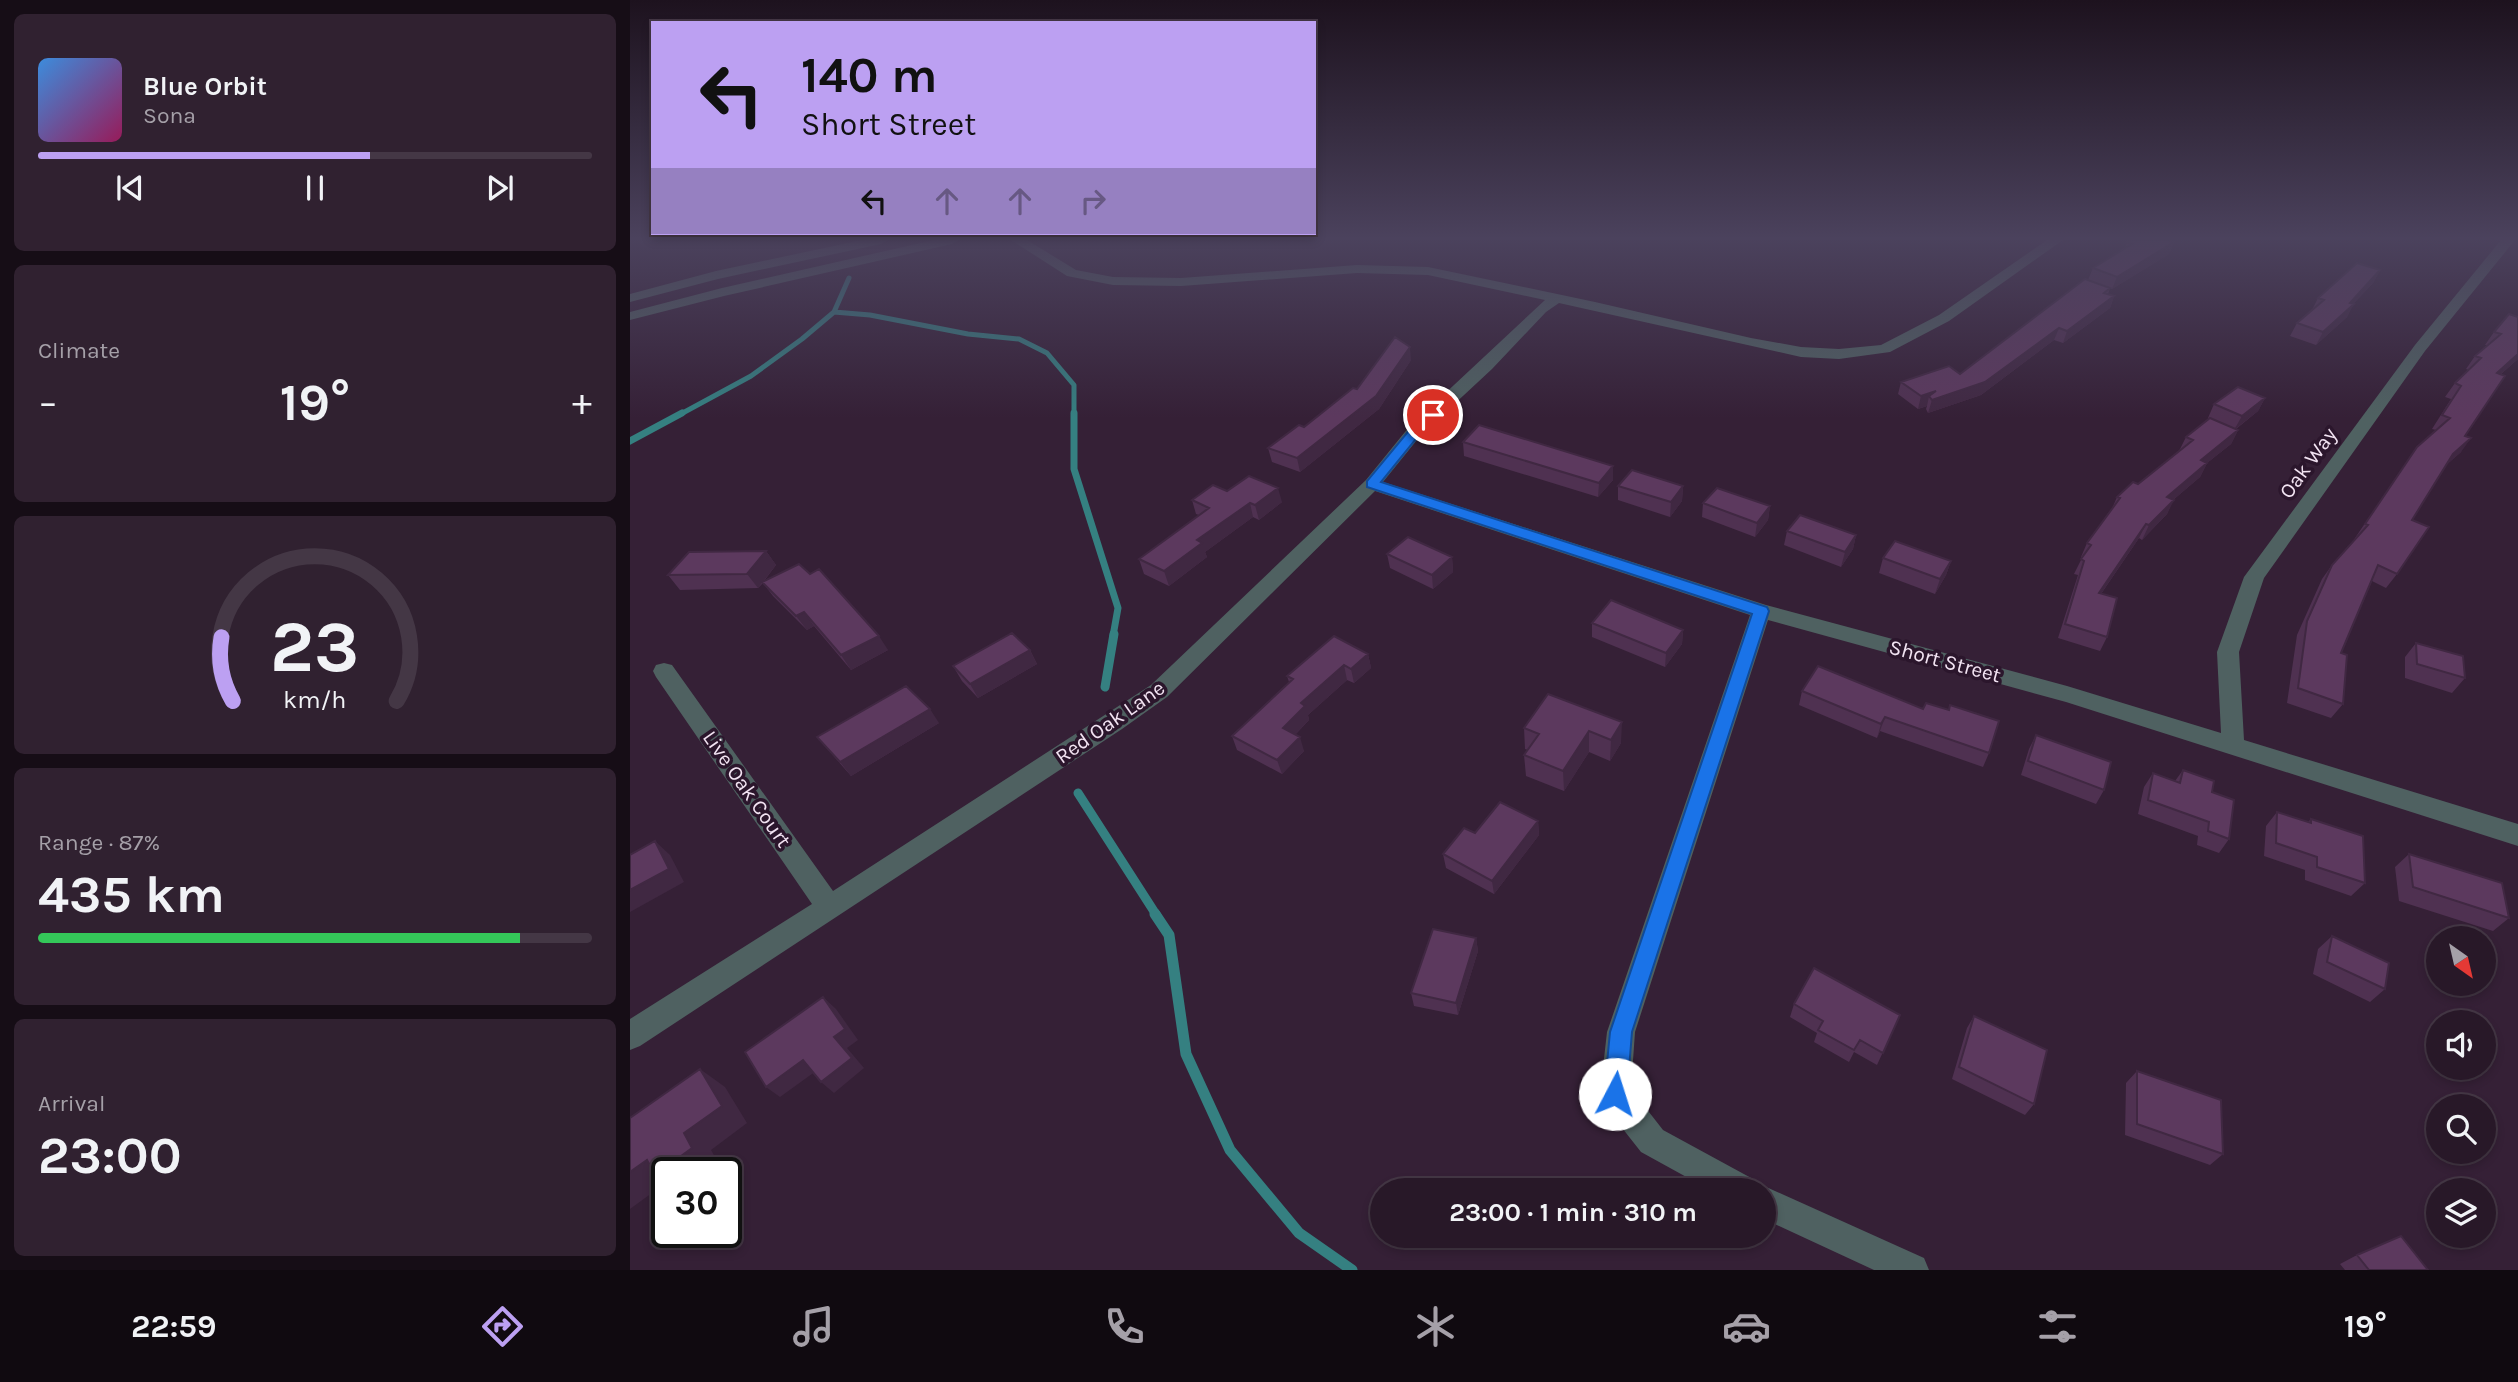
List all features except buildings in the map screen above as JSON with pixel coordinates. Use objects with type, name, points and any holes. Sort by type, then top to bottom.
[{"type":"street","points":[[630,316],[694,299]]},
{"type":"street","name":"Red Oak Lane","points":[[630,1036],[1103,731],[1159,691],[1372,484],[1415,431],[1486,366],[1541,309],[1555,299]]},
{"type":"street","points":[[1556,299],[1801,352],[1839,354],[1885,349],[1944,318],[1971,299]]},
{"type":"street","name":"Oak Way","points":[[2233,746],[2228,652],[2254,577],[2420,348],[2460,299]]},
{"type":"street","name":"Short Street","points":[[1372,484],[1761,611],[2067,694],[2518,835]]},
{"type":"street","points":[[1720,1178],[1652,1141],[1615,1094],[1621,1032],[1761,611]]},
{"type":"street","name":"Live Oak Court","points":[[664,671],[830,907]]},
{"type":"street","points":[[1776,1208],[1912,1270]]},
{"type":"waterway","points":[[834,312],[840,299]]},
{"type":"waterway","points":[[679,415],[751,376],[834,312]]},
{"type":"waterway","points":[[834,312],[870,315],[968,334],[1019,339],[1047,353],[1074,385],[1074,469],[1118,608],[1113,636]]},
{"type":"waterway","points":[[630,441],[682,413]]},
{"type":"waterway","points":[[1105,687],[1114,634]]},
{"type":"waterway","points":[[1078,793],[1157,916]]},
{"type":"waterway","points":[[1155,914],[1169,935],[1186,1054],[1230,1150],[1299,1233],[1352,1270]]},
{"type":"route","points":[[1433,415],[1415,431],[1372,484],[1761,611],[1621,1032],[1615,1094]]}]
